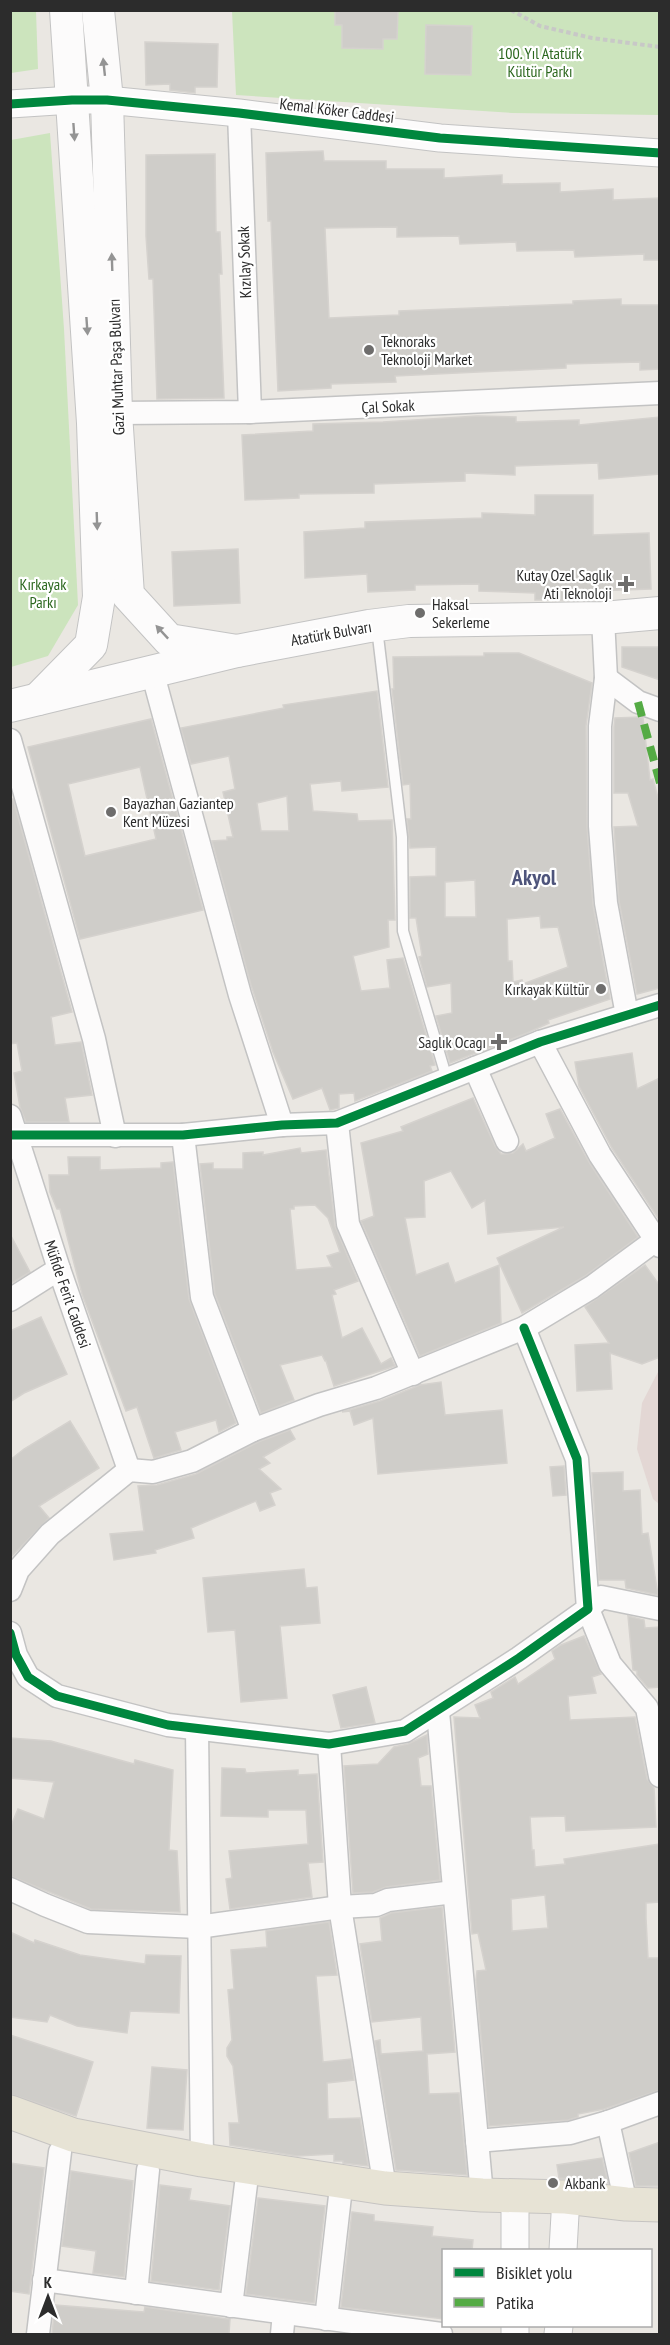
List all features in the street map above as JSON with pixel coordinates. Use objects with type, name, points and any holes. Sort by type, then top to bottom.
[{"type":"main road","name":"Gazi Muhtar Paşa Bulvarı","points":[[24,703],[91,645],[99,597],[93,423],[66,10]]},
{"type":"main road","name":"Gazi Muhtar Paşa Bulvarı","points":[[98,10],[107,100],[116,414],[128,595],[169,640],[237,651]]},
{"type":"main road","name":"Atatürk Bulvarı","points":[[24,703],[237,651],[376,625],[409,621],[603,618],[660,614]]},
{"type":"main road","points":[[10,2112],[73,2135],[202,2160],[385,2188],[482,2195],[515,2205]]},
{"type":"main road","points":[[10,2134],[60,2152],[148,2170],[340,2196],[515,2205],[660,2205]]},
{"type":"main road","points":[[565,2206],[660,2220]]},
{"type":"street","name":"Kemal Köker Caddesi","points":[[10,105],[72,100],[107,100],[239,113],[440,138],[660,153]]},
{"type":"street","name":"Kızılay Sokak","points":[[239,113],[250,412]]},
{"type":"street","name":"Çal Sokak","points":[[116,414],[250,412],[660,393]]},
{"type":"street","points":[[603,618],[606,678],[599,749],[600,826],[606,903],[627,1015]]},
{"type":"street","points":[[152,672],[240,995],[282,1125]]},
{"type":"street","points":[[606,678],[638,702],[660,710]]},
{"type":"street","points":[[10,740],[94,1039],[115,1136]]},
{"type":"street","points":[[12,1128],[115,1136],[183,1135],[282,1125],[337,1123],[540,1042],[660,1005]]},
{"type":"street","points":[[10,1590],[18,1570],[50,1534],[129,1470],[153,1472],[192,1461],[253,1430],[319,1405],[376,1388],[525,1328],[592,1287],[658,1241],[600,1155],[540,1042]]},
{"type":"street","points":[[475,1068],[507,1141]]},
{"type":"street","points":[[337,1123],[348,1224],[413,1374]]},
{"type":"street","name":"Müfide Ferit Caddesi","points":[[12,1128],[129,1470]]},
{"type":"street","points":[[183,1135],[202,1297],[253,1430]]},
{"type":"street","points":[[10,1300],[59,1269]]},
{"type":"street","points":[[525,1328],[577,1459],[588,1609],[610,1664],[647,1708],[660,1776]]},
{"type":"street","points":[[10,1633],[16,1655],[28,1677],[57,1696],[168,1725],[329,1744],[405,1731],[519,1658],[588,1609],[601,1597],[660,1609]]},
{"type":"street","points":[[438,1712],[482,2195]]},
{"type":"street","points":[[197,1729],[202,2160]]},
{"type":"street","points":[[329,1744],[340,1907],[385,2188]]},
{"type":"street","points":[[10,1888],[88,1922],[198,1927],[340,1907],[376,1905],[388,1900],[454,1892]]},
{"type":"street","points":[[477,2140],[570,2133],[609,2122],[660,2103]]},
{"type":"street","points":[[609,2122],[626,2204]]},
{"type":"street","points":[[38,2334],[60,2152]]},
{"type":"street","points":[[136,2293],[148,2170]]},
{"type":"street","points":[[231,2306],[246,2184]]},
{"type":"street","points":[[326,2319],[340,2196]]},
{"type":"street","points":[[515,2205],[515,2249]]},
{"type":"street","points":[[563,2249],[565,2206]]},
{"type":"street","points":[[44,2280],[231,2306],[283,2324],[326,2319],[441,2334]]},
{"type":"lane","points":[[376,625],[402,837],[403,931],[447,1079]]},
{"type":"path","points":[[511,10],[540,26],[592,38],[660,47]]},
{"type":"shaded area","points":[[659,1370],[660,1504],[653,1499],[637,1449],[642,1403]]},
{"type":"green space","points":[[11,10],[36,11],[38,69],[11,73]]},
{"type":"green space","name":"100. Yıl Atatürk Kültür Parkı","points":[[232,11],[659,11],[659,115],[512,113],[236,95]]},
{"type":"green space","name":"Kırkayak Parkı","points":[[50,133],[64,329],[78,605],[48,656],[11,667],[11,140]]},
{"type":"building","points":[[335,10],[398,11],[397,39],[383,39],[383,49],[342,48],[342,25],[335,25]]},
{"type":"building","points":[[426,25],[472,26],[471,75],[425,74]]},
{"type":"building","points":[[145,42],[218,44],[217,87],[195,87],[195,93],[170,90],[170,84],[146,85]]},
{"type":"building","points":[[323,151],[324,161],[386,161],[386,169],[444,169],[444,178],[502,175],[502,184],[560,183],[560,192],[613,189],[613,200],[660,198],[660,260],[644,260],[644,254],[575,257],[574,250],[517,251],[516,242],[460,244],[459,236],[397,237],[397,227],[325,228],[329,318],[399,315],[399,311],[573,304],[573,301],[621,299],[621,305],[660,305],[660,369],[640,370],[640,362],[566,364],[566,368],[395,376],[396,382],[331,384],[331,388],[278,391],[266,153]]},
{"type":"building","points":[[215,154],[216,232],[220,232],[222,274],[219,274],[224,398],[157,399],[153,279],[149,279],[146,236],[146,155]]},
{"type":"building","points":[[477,416],[516,417],[516,422],[579,420],[579,425],[660,417],[660,474],[599,479],[598,463],[515,466],[515,475],[465,473],[465,481],[374,484],[374,493],[299,494],[299,498],[245,500],[242,435],[313,431],[313,424]]},
{"type":"building","points":[[535,495],[593,495],[593,535],[649,533],[651,589],[593,591],[593,600],[535,600],[535,593],[479,591],[479,584],[415,585],[415,590],[368,592],[367,574],[305,578],[304,532],[365,528],[365,522],[482,518],[482,513],[535,515]]},
{"type":"building","points":[[238,549],[240,603],[174,606],[172,552]]},
{"type":"building","points":[[622,647],[660,647],[660,680],[622,667]]},
{"type":"building","points":[[484,653],[519,653],[592,683],[586,726],[587,827],[593,905],[610,999],[548,1020],[549,1023],[527,1033],[450,1063],[436,1016],[452,1013],[451,983],[427,987],[419,957],[422,956],[416,918],[410,918],[410,877],[436,876],[436,847],[410,848],[407,819],[411,819],[410,784],[403,785],[392,689],[394,689],[393,657],[484,656]],"holes":[[[475,880],[476,917],[445,917],[445,882]],[[540,916],[541,928],[558,927],[568,967],[523,984],[522,980],[513,982],[512,961],[508,961],[507,919]]]},
{"type":"building","points":[[377,691],[388,787],[342,791],[341,781],[310,784],[313,811],[357,814],[358,821],[392,820],[395,920],[388,920],[389,947],[353,956],[361,991],[390,988],[387,960],[403,958],[435,1065],[430,1066],[432,1071],[355,1101],[354,1093],[339,1094],[339,1108],[330,1110],[322,1088],[293,1099],[273,1052],[251,985],[212,841],[227,840],[227,837],[233,837],[223,792],[235,789],[229,756],[191,764],[181,728],[284,708],[283,705]],"holes":[[[287,796],[289,831],[261,831],[257,803]]]},
{"type":"building","points":[[615,718],[643,718],[650,780],[653,779],[660,805],[660,988],[637,994],[619,901],[614,827],[638,826],[628,793],[614,793],[614,727]]},
{"type":"building","points":[[151,719],[203,910],[80,939],[28,747]],"holes":[[[140,767],[156,839],[85,856],[68,784]]]},
{"type":"building","points":[[13,799],[72,1012],[51,1017],[55,1045],[81,1042],[92,1095],[65,1098],[69,1122],[26,1122],[20,1107],[14,1073],[22,1071],[17,1043],[10,1044],[10,800]]},
{"type":"building","points":[[632,1053],[637,1089],[660,1078],[660,1221],[612,1148],[579,1086],[575,1062]]},
{"type":"building","points":[[473,1098],[501,1154],[513,1153],[523,1144],[526,1151],[555,1138],[546,1114],[560,1109],[589,1162],[638,1237],[585,1276],[522,1313],[497,1258],[564,1227],[488,1234],[485,1200],[472,1208],[451,1171],[424,1181],[425,1217],[405,1218],[416,1275],[448,1263],[455,1283],[499,1265],[501,1323],[420,1356],[361,1221],[374,1216],[361,1143],[403,1131],[401,1127]]},
{"type":"building","points":[[300,1148],[301,1153],[326,1150],[335,1226],[358,1281],[334,1290],[336,1294],[332,1295],[342,1338],[362,1328],[381,1364],[391,1358],[395,1366],[334,1386],[322,1355],[280,1365],[294,1400],[261,1413],[215,1294],[200,1164],[213,1163],[213,1169],[243,1169],[243,1153],[263,1152],[263,1155]],"holes":[[[315,1205],[328,1218],[340,1252],[327,1256],[332,1267],[296,1270],[290,1209],[294,1209],[294,1206]]]},
{"type":"building","points":[[68,1157],[100,1157],[100,1170],[161,1168],[161,1163],[173,1162],[189,1299],[236,1423],[219,1432],[216,1420],[175,1432],[181,1450],[154,1458],[137,1407],[126,1411],[82,1294],[60,1209],[57,1209],[50,1192],[49,1175],[69,1175]]},
{"type":"building","points":[[10,1234],[30,1272],[10,1284]]},
{"type":"building","points":[[645,1265],[660,1286],[660,1357],[642,1364],[610,1353],[612,1389],[577,1391],[575,1345],[609,1343],[585,1307]]},
{"type":"building","points":[[41,1317],[67,1374],[24,1393],[10,1402],[10,1331]]},
{"type":"building","points":[[441,1382],[445,1415],[502,1410],[507,1463],[378,1474],[373,1418],[354,1425],[350,1411],[342,1412],[380,1401],[420,1385]]},
{"type":"building","points":[[70,1421],[99,1468],[39,1506],[49,1518],[10,1558],[10,1460]]},
{"type":"building","points":[[290,1430],[295,1439],[263,1457],[270,1463],[259,1469],[281,1489],[270,1493],[275,1505],[260,1511],[256,1501],[191,1528],[194,1538],[155,1550],[156,1553],[114,1560],[110,1534],[144,1531],[138,1486],[157,1485],[196,1474],[258,1442]]},
{"type":"building","points":[[564,1466],[566,1495],[553,1496],[550,1467]]},
{"type":"building","points":[[623,1472],[623,1491],[640,1490],[642,1534],[648,1533],[658,1595],[626,1588],[625,1580],[599,1580],[592,1473]]},
{"type":"building","points":[[304,1569],[306,1588],[317,1587],[320,1623],[280,1626],[287,1698],[241,1702],[235,1630],[208,1632],[203,1578]]},
{"type":"building","points":[[628,1616],[644,1620],[645,1628],[660,1627],[660,1687],[648,1688],[637,1675],[637,1671],[633,1670]]},
{"type":"building","points":[[584,1636],[601,1674],[592,1677],[596,1693],[568,1696],[570,1720],[635,1717],[647,1779],[654,1788],[656,1827],[566,1831],[565,1816],[530,1817],[535,1867],[565,1864],[564,1859],[660,1844],[660,1902],[646,1903],[646,1918],[648,1958],[660,1958],[660,2090],[604,2109],[578,2114],[578,2117],[568,2120],[489,2126],[476,1980],[477,1971],[486,1970],[478,1933],[472,1934],[454,1717],[480,1718],[475,1705],[493,1698],[491,1692],[515,1677],[518,1684],[555,1659],[552,1651]],"holes":[[[545,1895],[548,1928],[512,1931],[511,1899]]]},
{"type":"building","points":[[366,1687],[375,1723],[341,1728],[333,1695]]},
{"type":"building","points":[[427,1735],[428,1754],[418,1758],[421,1786],[431,1786],[440,1880],[386,1887],[373,1892],[353,1893],[344,1766],[378,1764],[394,1747],[408,1744]]},
{"type":"building","points":[[10,1738],[51,1741],[134,1764],[135,1760],[173,1770],[169,1850],[177,1851],[180,1912],[91,1909],[10,1876],[10,1828],[18,1809],[44,1819],[54,1782],[10,1778]]},
{"type":"building","points":[[222,1768],[245,1769],[246,1773],[298,1770],[298,1775],[317,1774],[323,1862],[308,1863],[312,1897],[230,1909],[226,1879],[232,1878],[229,1851],[308,1844],[306,1810],[268,1810],[268,1817],[221,1816]]},
{"type":"building","points":[[442,1907],[455,2052],[427,2054],[429,2094],[459,2093],[467,2175],[396,2170],[375,2041],[380,2040],[381,2054],[423,2051],[421,2017],[372,2022],[360,1944],[382,1941],[380,1918],[391,1913]]},
{"type":"building","points":[[329,1922],[337,1975],[316,1976],[323,2062],[351,2059],[354,2080],[327,2083],[328,2119],[360,2118],[368,2166],[334,2161],[334,2154],[297,2156],[230,2145],[229,2123],[239,2123],[233,2066],[227,2056],[227,2048],[232,2040],[228,1990],[234,1989],[231,1950],[267,1947],[266,1931]]},
{"type":"building","points":[[10,1932],[34,1943],[35,1940],[80,1955],[145,1964],[146,1955],[181,1956],[179,2013],[130,2011],[127,2033],[77,2026],[50,2015],[47,2022],[10,2017]]},
{"type":"building","points":[[10,2035],[93,2062],[76,2116],[10,2094]]},
{"type":"building","points":[[152,2067],[187,2070],[183,2130],[147,2128]]},
{"type":"building","points":[[660,2142],[660,2186],[636,2186],[629,2153]]},
{"type":"building","points":[[602,2158],[608,2183],[559,2178],[557,2165]]},
{"type":"building","points":[[10,2163],[44,2168],[29,2294],[10,2291]]},
{"type":"building","points":[[71,2171],[133,2181],[124,2277],[93,2273],[96,2251],[62,2246]]},
{"type":"building","points":[[160,2185],[191,2189],[189,2200],[230,2206],[219,2290],[151,2281]]},
{"type":"building","points":[[258,2198],[325,2206],[314,2303],[246,2294]]},
{"type":"building","points":[[352,2212],[374,2215],[374,2221],[433,2227],[432,2236],[473,2240],[472,2249],[442,2249],[442,2319],[341,2307]]},
{"type":"building","points":[[55,2305],[144,2312],[145,2307],[230,2319],[229,2334],[52,2334]]},
{"type":"marked path","points":[[638,702],[660,783]]},
{"type":"cycle path","points":[[10,104],[107,100],[239,113],[440,138],[660,153]]},
{"type":"cycle path","points":[[10,1135],[183,1135],[282,1125],[337,1123],[540,1042],[660,1005]]},
{"type":"cycle path","points":[[10,1633],[16,1655],[28,1677],[57,1696],[168,1725],[329,1744],[405,1731],[519,1658],[588,1609],[577,1459],[524,1328]]},
{"type":"place","name":"Teknoraks Teknoloji Market","points":[[369,350]]},
{"type":"place","name":"Kutay Ozel Saglık Ati Teknoloji","points":[[626,584]]},
{"type":"place","name":"Haksal Sekerleme","points":[[420,613]]},
{"type":"place","name":"Bayazhan Gaziantep Kent Müzesi","points":[[111,812]]},
{"type":"place","name":"Kırkayak Kültür","points":[[601,989]]},
{"type":"place","name":"Saglık Ocagı","points":[[499,1042]]},
{"type":"place","name":"Akbank","points":[[553,2183]]},
{"type":"district","name":"Akyol","points":[[534,877]]}]
